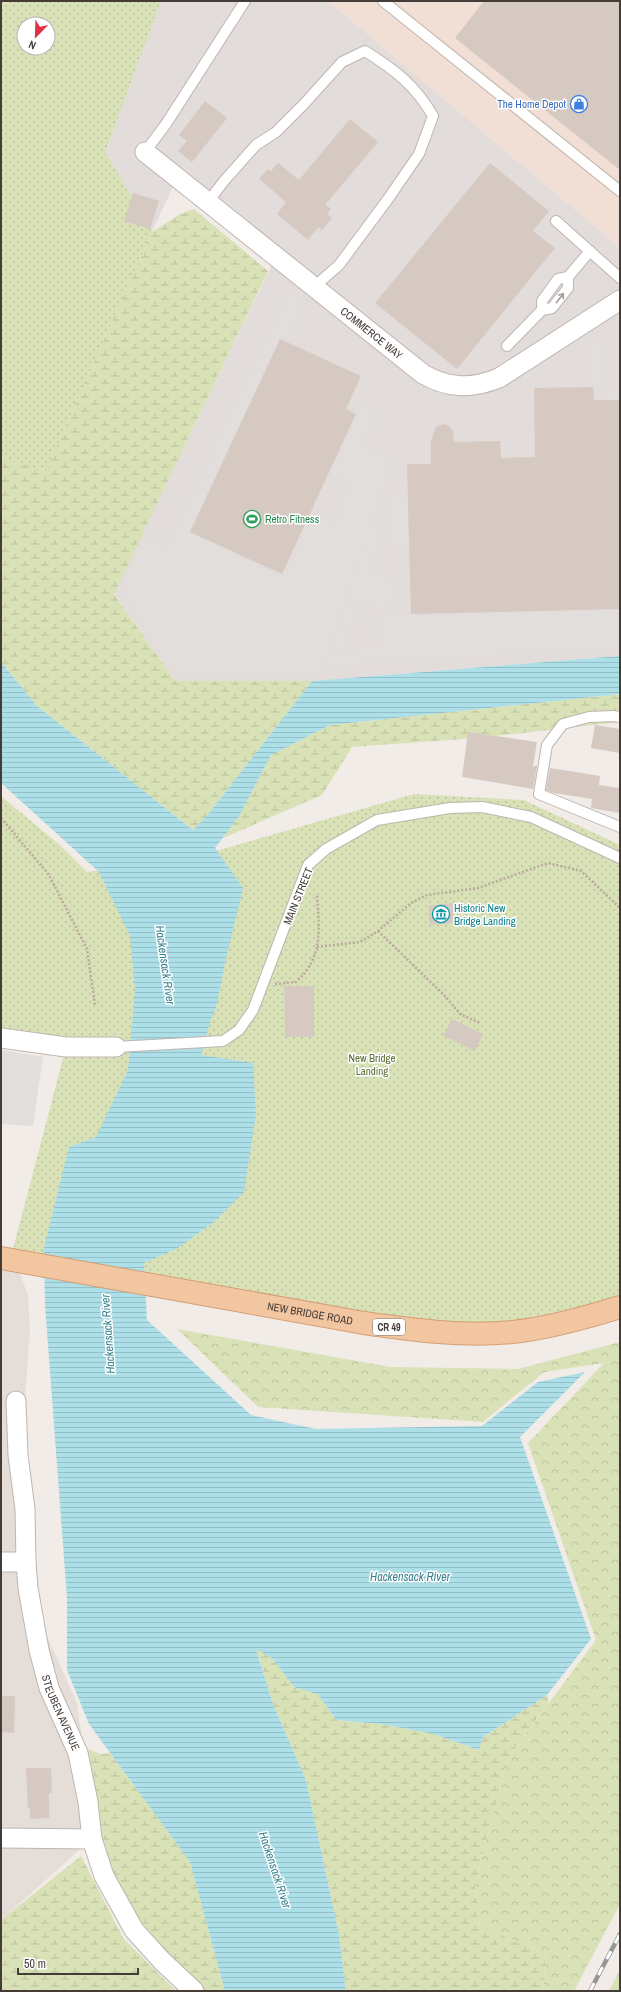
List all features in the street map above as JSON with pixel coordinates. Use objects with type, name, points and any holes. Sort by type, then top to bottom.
[{"type":"main road","name":"NEW BRIDGE ROAD","points":[[1,1258],[158,1287],[411,1330],[461,1333],[512,1332],[546,1326],[620,1307]]},
{"type":"street","name":"COMMERCE WAY","points":[[145,152],[423,374],[435,381],[450,386],[465,387],[482,384],[499,378],[620,300]]},
{"type":"street","points":[[1,1038],[66,1047],[116,1046]]},
{"type":"street","name":"STEUBEN AVENUE","points":[[16,1401],[18,1455],[25,1509],[28,1588],[39,1650],[49,1688],[78,1754],[88,1802],[92,1839],[104,1876],[134,1930],[162,1961],[194,1991]]},
{"type":"street","points":[[1,1562],[26,1562]]},
{"type":"street","points":[[1,1838],[92,1839]]},
{"type":"lane","points":[[145,152],[245,1]]},
{"type":"lane","points":[[382,1],[620,191]]},
{"type":"lane","points":[[208,202],[224,181],[256,145],[276,132],[342,62],[365,51],[392,68],[421,96],[433,116],[419,154],[397,186],[339,265],[314,287]]},
{"type":"lane","points":[[556,221],[620,278]]},
{"type":"lane","points":[[507,346],[542,310],[542,301],[558,279],[568,277],[590,251]]},
{"type":"lane","points":[[620,717],[589,717],[563,724],[547,745],[539,794],[620,827]]},
{"type":"lane","name":"MAIN STREET","points":[[116,1046],[206,1043],[223,1041],[239,1030],[253,1010],[308,866],[326,849],[377,820],[450,808],[482,807],[531,817],[620,858]]},
{"type":"path","points":[[1,818],[49,876],[87,949],[95,1005]]},
{"type":"path","points":[[317,947],[360,942],[378,931],[407,906],[427,895],[478,888],[548,863],[581,871],[620,908]]},
{"type":"path","points":[[263,984],[296,982],[310,965],[319,938],[317,894]]},
{"type":"path","points":[[378,931],[444,995],[460,1014],[480,1023]]},
{"type":"shaded area","points":[[161,1],[328,1],[620,248],[620,656],[312,681],[175,681],[114,593],[276,256],[177,178],[152,232],[104,152]]},
{"type":"shaded area","points":[[328,1],[620,1],[620,248]]},
{"type":"shaded area","points":[[291,294],[303,300],[188,533],[284,579],[312,518],[333,528],[351,484],[333,473],[363,405],[376,412],[358,447],[389,462],[324,664],[318,672],[316,674],[193,678],[166,666],[124,591],[123,586],[144,540],[167,549]]},
{"type":"shaded area","points":[[591,344],[602,344],[604,388],[620,387],[620,398],[602,398],[602,386],[592,387]]},
{"type":"shaded area","points":[[394,496],[406,496],[407,547],[381,539],[367,572],[396,581],[387,609],[359,600],[339,652],[383,648],[382,617],[620,609],[620,647],[358,662],[328,666],[369,527],[393,535]]},
{"type":"shaded area","points":[[1,1050],[43,1057],[33,1126],[1,1124]]},
{"type":"shaded area","points":[[1,1250],[12,1253],[28,1295],[30,1330],[20,1465],[38,1616],[77,1703],[90,1796],[86,1844],[1,1920]]},
{"type":"green space","points":[[1,1],[161,1],[105,152],[152,232],[45,473],[1,457]]},
{"type":"green space","points":[[194,209],[268,271],[114,594],[175,681],[312,681],[209,813],[193,830],[37,706],[1,662],[1,457],[45,472],[152,232],[180,214]]},
{"type":"green space","points":[[620,694],[620,722],[476,738],[352,747],[322,795],[223,838],[238,818],[271,755],[330,725]]},
{"type":"green space","name":"New Bridge Landing","points":[[414,794],[524,800],[620,845],[620,1295],[608,1301],[509,1322],[410,1324],[12,1253],[66,1047],[1,1038],[1,796],[60,845],[87,872],[202,855]]},
{"type":"green space","points":[[177,1329],[391,1367],[518,1369],[620,1342],[620,1904],[574,1991],[543,1991],[546,1953],[480,1927],[475,1886],[507,1759],[596,1640],[528,1443],[604,1363],[544,1372],[483,1422],[258,1407]]},
{"type":"green space","points":[[256,1648],[272,1658],[294,1687],[318,1693],[336,1720],[381,1724],[434,1734],[478,1750],[483,1737],[547,1695],[549,1702],[507,1759],[475,1886],[480,1927],[546,1953],[543,1991],[346,1991],[339,1935],[306,1780],[273,1704]]},
{"type":"green space","points":[[84,1748],[101,1754],[110,1753],[190,1862],[225,1991],[199,1991],[125,1902],[100,1853]]},
{"type":"green space","points":[[81,1856],[123,1938],[176,1991],[1,1991],[1,1920]]},
{"type":"green space","points":[[620,1970],[620,1991],[609,1991]]},
{"type":"water","name":"Hackensack River","points":[[620,656],[620,694],[330,725],[271,755],[238,818],[215,848],[243,888],[217,1004],[211,1019],[201,1055],[253,1063],[256,1114],[244,1192],[215,1221],[178,1248],[144,1263],[147,1320],[251,1415],[316,1429],[482,1426],[538,1382],[585,1372],[520,1437],[591,1639],[547,1695],[483,1737],[479,1750],[434,1734],[381,1724],[336,1720],[318,1694],[294,1687],[272,1658],[256,1649],[273,1704],[306,1780],[339,1935],[346,1991],[225,1991],[190,1862],[89,1724],[67,1670],[67,1598],[45,1305],[44,1248],[69,1147],[96,1137],[128,1070],[135,990],[130,936],[99,872],[1,783],[1,662],[37,706],[193,830],[209,813],[312,681]]},
{"type":"building","name":"The Home Depot","points":[[484,1],[620,1],[620,170],[455,38]]},
{"type":"building","points":[[205,101],[227,118],[192,162],[178,151],[187,141],[179,135]]},
{"type":"building","points":[[350,119],[378,142],[325,205],[331,209],[327,214],[332,218],[322,230],[318,227],[308,240],[277,214],[286,202],[259,179],[268,169],[271,171],[278,163],[299,180]]},
{"type":"building","points":[[490,163],[549,211],[533,231],[555,248],[457,369],[375,303]]},
{"type":"building","points":[[133,193],[159,201],[150,229],[124,221]]},
{"type":"building","points":[[280,339],[361,376],[346,409],[356,414],[282,574],[190,532]]},
{"type":"building","points":[[593,387],[594,400],[620,400],[620,609],[411,614],[407,464],[431,464],[431,440],[436,427],[443,424],[449,426],[453,431],[454,442],[500,441],[501,458],[535,457],[534,388]]},
{"type":"building","points":[[595,725],[620,729],[620,753],[591,748]]},
{"type":"building","points":[[468,732],[537,742],[533,766],[537,766],[533,789],[462,777]]},
{"type":"building","points":[[550,768],[600,776],[599,785],[620,788],[620,813],[591,808],[592,799],[554,793],[546,790]]},
{"type":"building","name":"Historic New Bridge Landing","points":[[453,903],[454,923],[430,925],[428,906]]},
{"type":"building","points":[[284,986],[314,986],[314,1037],[285,1037]]},
{"type":"building","points":[[452,1019],[483,1034],[475,1051],[443,1035]]},
{"type":"building","points":[[1,1696],[15,1696],[14,1733],[1,1732]]},
{"type":"building","points":[[26,1768],[51,1768],[52,1793],[49,1793],[49,1818],[30,1819]]},
{"type":"railway","points":[[590,1991],[620,1934]]},
{"type":"place","name":"The Home Depot","points":[[579,104]]},
{"type":"place","name":"Retro Fitness","points":[[252,519]]},
{"type":"place","name":"Historic New Bridge Landing","points":[[441,914]]}]
